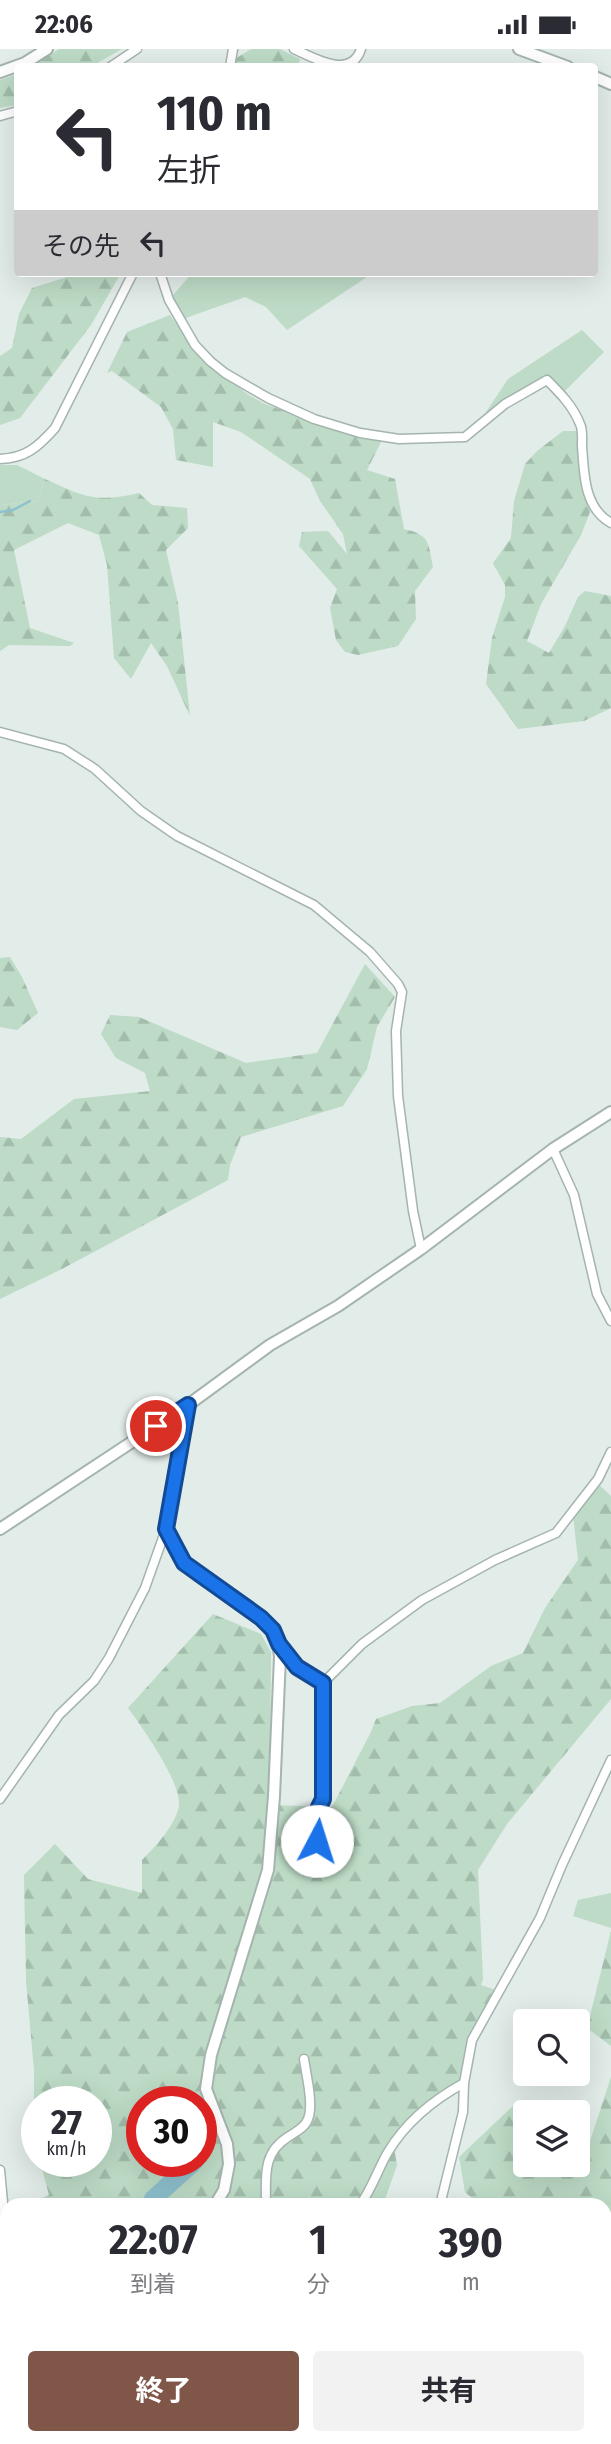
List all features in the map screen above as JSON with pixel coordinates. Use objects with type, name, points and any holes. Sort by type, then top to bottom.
[{"type":"street","points":[[26,63],[47,49]]},
{"type":"street","points":[[116,63],[137,49]]},
{"type":"street","points":[[294,49],[328,63]]},
{"type":"street","points":[[349,63],[360,54],[361,49]]},
{"type":"street","points":[[519,49],[557,63]]},
{"type":"street","points":[[0,459],[14,459],[25,455],[37,448],[55,428],[130,277]]},
{"type":"street","points":[[161,277],[169,300],[195,345],[225,373],[268,398],[314,419],[360,433],[399,439],[465,437],[505,404],[547,380],[569,404],[581,426],[584,475],[592,506],[600,516],[611,523]]},
{"type":"street","points":[[0,732],[64,748],[95,769],[141,811],[177,836],[314,905],[370,952],[398,984],[402,992],[396,1031],[398,1096],[413,1211],[421,1249]]},
{"type":"street","points":[[0,1529],[188,1405],[270,1345],[338,1306],[421,1249],[553,1149],[611,1112]]},
{"type":"street","points":[[553,1149],[574,1195],[597,1294],[611,1321]]},
{"type":"street","points":[[0,1799],[59,1715],[94,1681],[145,1588],[166,1529],[188,1405]]},
{"type":"street","points":[[317,1841],[319,1807],[323,1799],[323,1683],[362,1643],[422,1600],[495,1560],[556,1533],[598,1479],[611,1452]]},
{"type":"street","points":[[166,1529],[184,1563],[261,1618],[273,1630],[279,1644],[297,1667],[323,1683]]},
{"type":"street","points":[[219,2198],[224,2190],[229,2164],[227,2144],[206,2089],[211,2055],[268,1870],[279,1714],[279,1644]]},
{"type":"street","points":[[442,2198],[463,2112],[464,2083],[472,2040],[540,1918],[611,1760]]},
{"type":"street","points":[[266,2198],[267,2160],[273,2148],[302,2129],[309,2119],[310,2105],[304,2059]]},
{"type":"street","points":[[364,2198],[402,2133],[424,2109],[464,2083]]},
{"type":"street","points":[[0,2170],[3,2198]]},
{"type":"green space","points":[[59,49],[122,49],[97,63],[38,63]]},
{"type":"green space","points":[[251,49],[280,49],[300,59],[299,63],[228,63]]},
{"type":"green space","points":[[14,75],[14,106],[0,108],[0,80]]},
{"type":"green space","points":[[67,277],[119,277],[91,325],[20,418],[0,425],[0,356],[12,348],[19,314],[32,288]]},
{"type":"green space","points":[[189,277],[367,277],[287,330],[266,307],[245,297],[180,320],[169,300]]},
{"type":"green space","points":[[170,315],[197,352],[247,394],[265,404],[348,434],[383,438],[367,470],[395,479],[404,529],[423,537],[430,551],[433,567],[415,591],[416,619],[398,646],[358,655],[345,652],[336,640],[330,608],[337,589],[299,546],[302,532],[328,531],[347,554],[343,534],[320,501],[310,479],[241,432],[213,422],[213,467],[176,460],[173,429],[161,407],[112,371],[107,373],[127,332]]},
{"type":"green space","points":[[582,330],[604,352],[562,394],[547,380],[476,427],[508,379]]},
{"type":"green space","points":[[563,431],[577,431],[590,512],[581,535],[541,604],[527,641],[549,653],[578,597],[585,591],[611,596],[611,708],[584,721],[518,729],[486,684],[492,638],[505,597],[505,585],[493,563],[511,538],[514,501],[525,464]]},
{"type":"green space","points":[[0,465],[17,465],[45,479],[38,501],[0,505]]},
{"type":"green space","points":[[45,479],[90,497],[111,498],[139,493],[152,505],[187,508],[188,528],[166,550],[178,603],[190,716],[167,666],[151,643],[131,679],[114,658],[107,565],[99,535],[68,523],[14,550],[30,628],[74,643],[70,646],[9,645],[0,651],[0,505],[38,501]]},
{"type":"green space","points":[[10,957],[38,1013],[17,1030],[0,1027],[0,958]]},
{"type":"green space","points":[[365,964],[395,997],[377,1027],[367,1069],[343,1106],[241,1137],[230,1165],[228,1180],[0,1299],[0,1137],[21,1139],[74,1099],[150,1091],[145,1073],[116,1058],[101,1034],[110,1015],[139,1017],[246,1063],[317,1053]]},
{"type":"green space","points":[[592,1478],[611,1496],[611,1699],[507,1824],[478,1870],[483,1979],[481,1985],[496,1990],[475,2036],[457,2087],[393,2141],[397,2165],[385,2198],[42,2198],[49,2195],[44,2177],[112,2177],[112,2086],[34,2086],[26,1981],[24,1875],[55,1844],[88,1879],[142,1893],[142,1860],[169,1828],[179,1806],[168,1770],[128,1708],[213,1614],[261,1634],[271,1652],[270,1805],[332,1807],[376,1719],[412,1706],[440,1703],[491,1666],[523,1653],[545,1608],[578,1560],[573,1515]]},
{"type":"green space","points":[[611,1893],[611,1928],[573,1916],[578,1900]]},
{"type":"green space","points":[[611,1931],[611,2046],[590,2030],[590,2016]]},
{"type":"green space","points":[[611,2077],[611,2198],[472,2198],[465,2192],[459,2157],[513,2106],[513,2177],[590,2177],[590,2141]]},
{"type":"waterway","points":[[0,512],[13,510],[30,501]]},
{"type":"waterway","points":[[154,2198],[177,2177]]},
{"type":"route","points":[[156,1426],[188,1405],[166,1529],[184,1563],[261,1618],[273,1630],[279,1644],[297,1667],[323,1683],[323,1799],[319,1807],[317,1841]]}]
